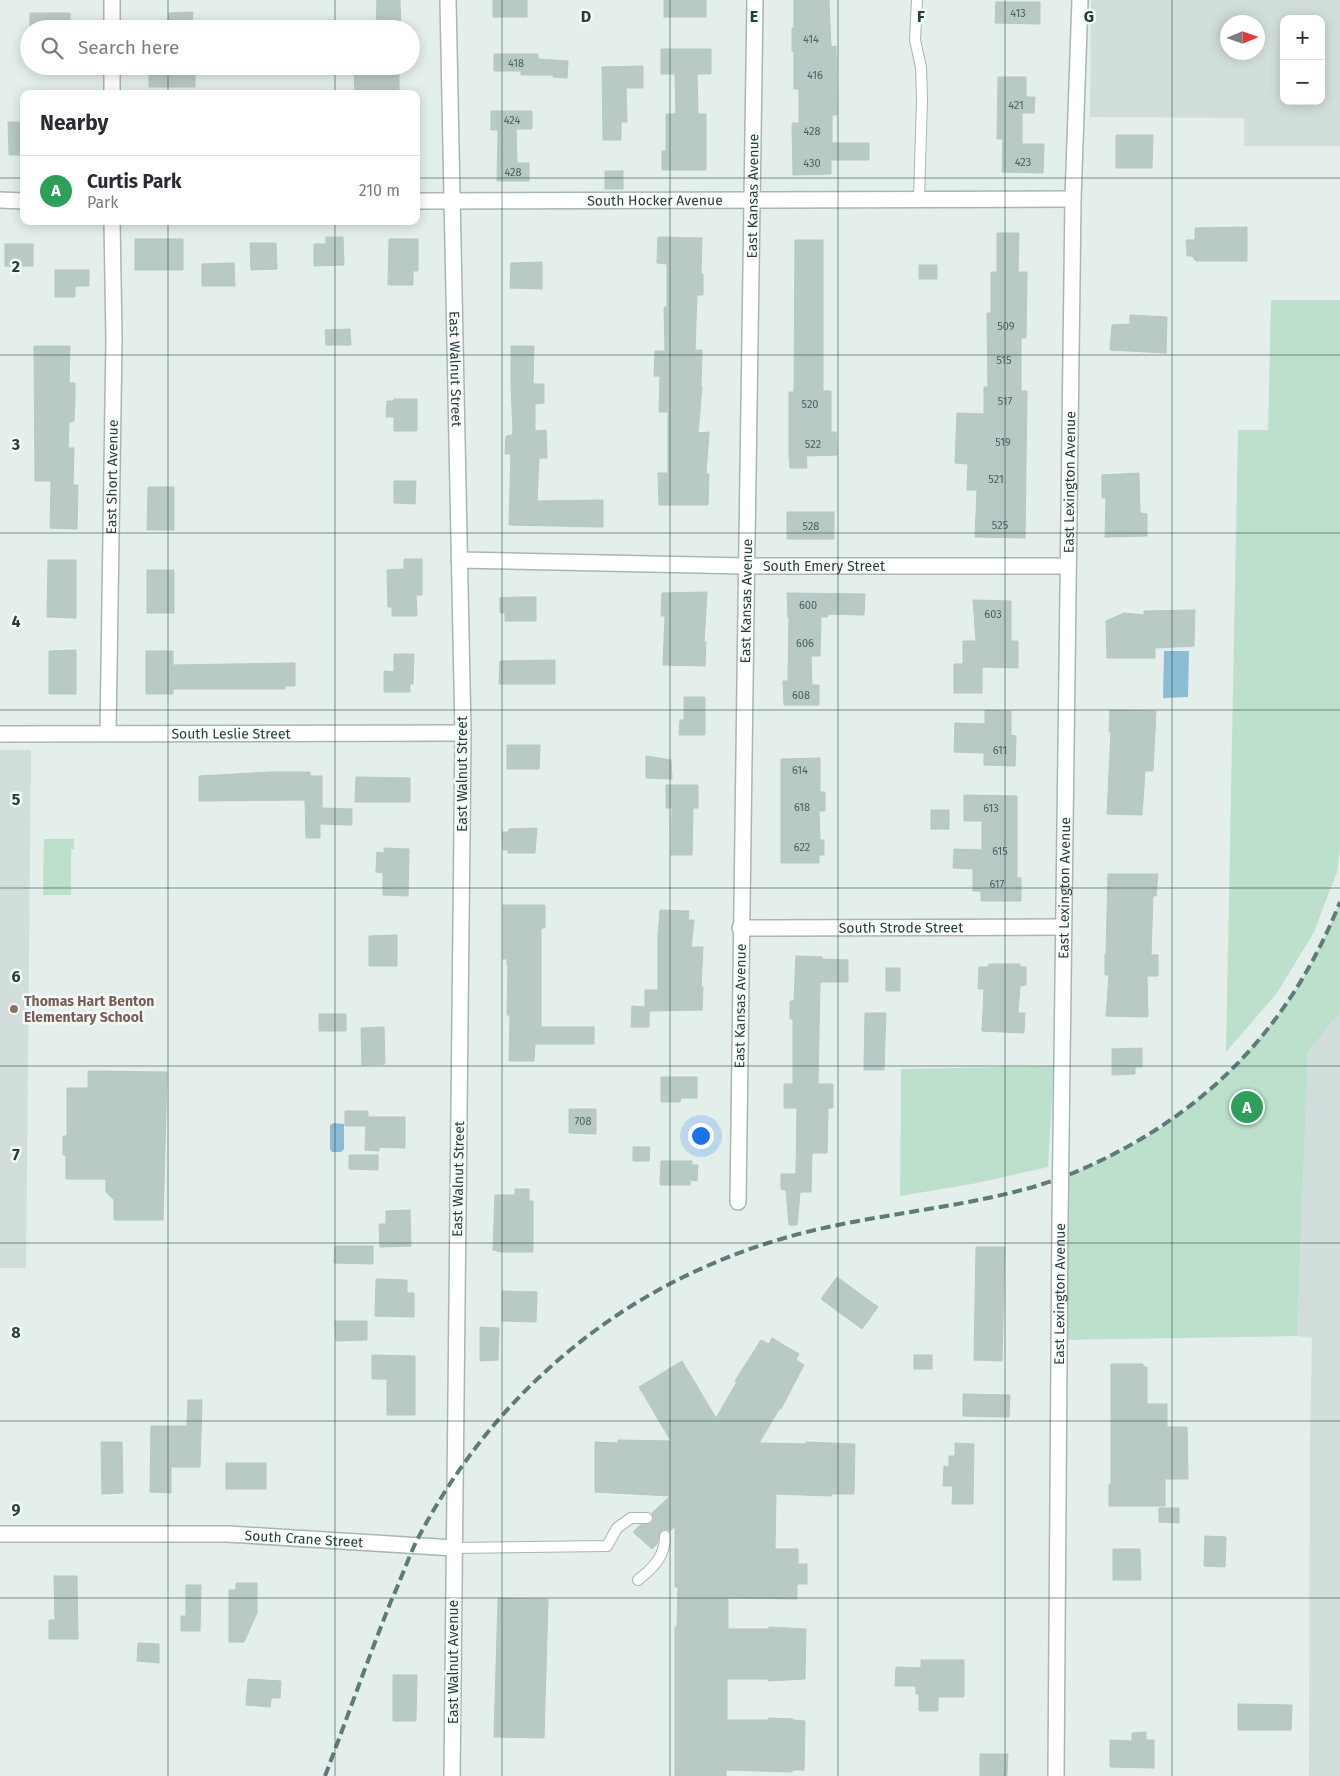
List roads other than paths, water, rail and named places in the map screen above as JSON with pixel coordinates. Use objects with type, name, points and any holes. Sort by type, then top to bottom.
[{"type":"street","points":[[112,0],[112,20]]},
{"type":"street","name":"East Walnut Street","points":[[448,0],[463,733],[454,1548]]},
{"type":"street","name":"East Kansas Avenue","points":[[738,1202],[740,928],[755,0]]},
{"type":"street","name":"East Lexington Avenue","points":[[1056,1776],[1063,927],[1073,199],[1080,0]]},
{"type":"street","points":[[112,75],[112,90]]},
{"type":"street","name":"South Hocker Avenue","points":[[420,201],[1073,199]]},
{"type":"street","points":[[0,200],[20,200]]},
{"type":"street","name":"East Short Avenue","points":[[108,733],[114,339],[112,225]]},
{"type":"street","name":"South Emery Street","points":[[459,560],[746,566],[1068,566]]},
{"type":"street","name":"South Leslie Street","points":[[0,734],[463,733]]},
{"type":"street","name":"South Strode Street","points":[[740,928],[1063,927]]},
{"type":"street","name":"South Crane Street","points":[[0,1534],[228,1534],[454,1548]]},
{"type":"street","name":"East Walnut Avenue","points":[[452,1776],[454,1548]]},
{"type":"lane","points":[[917,0],[915,40],[920,67],[922,100],[919,199]]},
{"type":"lane","name":"South Crane Street","points":[[454,1548],[607,1546],[617,1528],[631,1518],[647,1518]]},
{"type":"lane","points":[[638,1580],[654,1567],[665,1548],[664,1536]]},
{"type":"water","points":[[1164,651],[1189,651],[1188,697],[1163,698]]},
{"type":"water","points":[[334,1123],[344,1124],[344,1149],[341,1152],[332,1152],[330,1149],[330,1125]]},
{"type":"railway","points":[[325,1776],[391,1601],[416,1542],[429,1518],[473,1450],[508,1409],[546,1371],[596,1330],[623,1311],[679,1279],[738,1254],[768,1243],[831,1226],[959,1204],[1022,1190],[1080,1170],[1134,1143],[1169,1121],[1202,1096],[1231,1070],[1258,1041],[1282,1010],[1304,976],[1340,902]]},
{"type":"place","name":"Thomas Hart Benton Elementary School","points":[[14,1009]]},
{"type":"place","name":"Curtis Park","points":[[1247,1107]]}]
